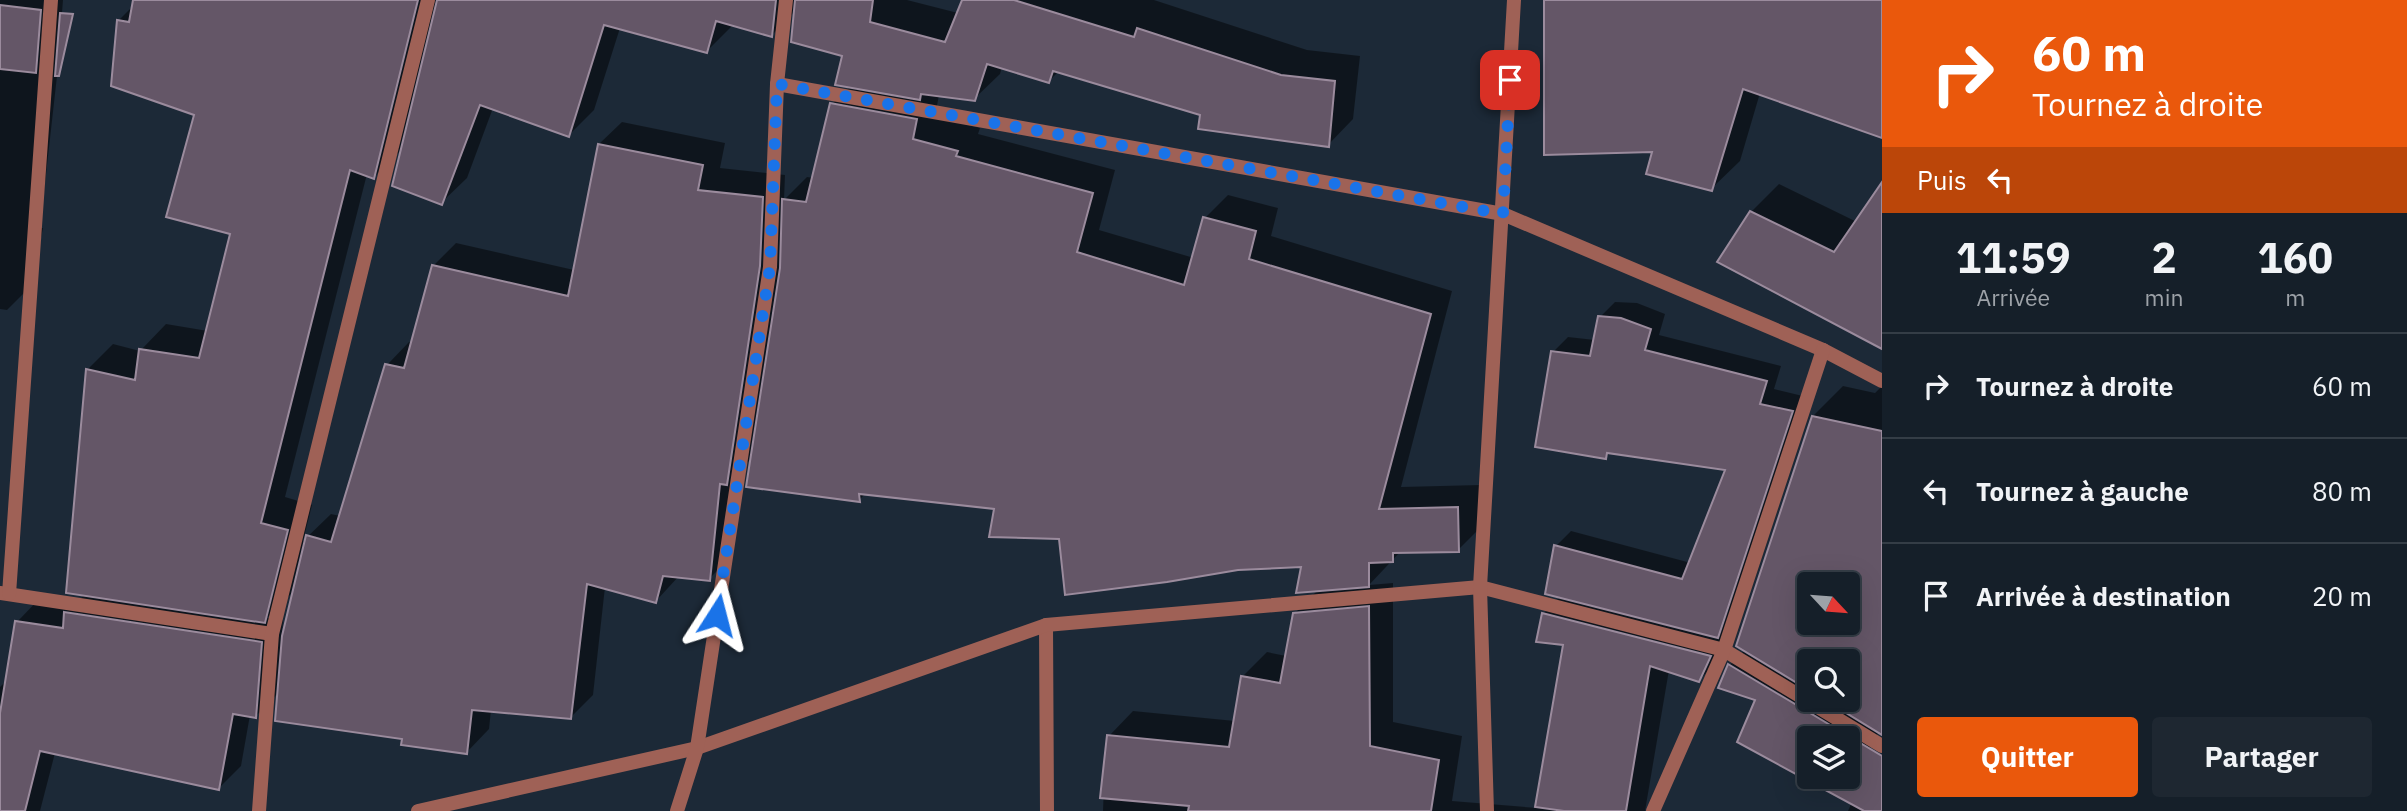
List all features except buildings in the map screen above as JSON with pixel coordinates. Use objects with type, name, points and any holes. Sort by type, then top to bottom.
[{"type":"street","points":[[51,0],[4,594],[272,634]]},
{"type":"street","points":[[258,811],[272,634],[428,0]]},
{"type":"street","points":[[677,811],[697,748],[770,267],[777,84],[786,0]]},
{"type":"street","points":[[1487,811],[1480,587],[1514,0]]},
{"type":"street","points":[[777,84],[1503,214],[1823,350],[1882,381]]},
{"type":"street","points":[[1653,811],[1724,650],[1823,350]]},
{"type":"street","points":[[418,811],[697,748],[1046,625],[1480,587],[1724,650],[1882,746]]},
{"type":"street","points":[[1046,625],[1047,811]]},
{"type":"route","points":[[717,615],[770,267],[777,84],[1503,214],[1510,80]]}]
